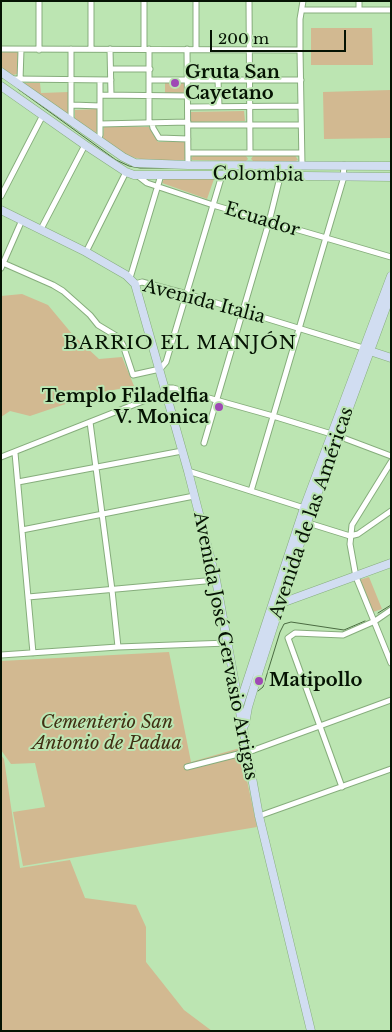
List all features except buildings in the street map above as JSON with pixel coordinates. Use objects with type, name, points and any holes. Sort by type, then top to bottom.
[{"type":"main road","points":[[1,72],[16,80],[131,162],[188,165],[391,166]]},
{"type":"main road","points":[[16,80],[2,87],[126,172]]},
{"type":"main road","name":"Colombia","points":[[126,172],[137,175],[391,177]]},
{"type":"main road","name":"Avenida Italia","points":[[1,210],[86,252],[133,281]]},
{"type":"main road","name":"Avenida de las Américas","points":[[367,350],[391,276]]},
{"type":"main road","name":"Avenida José Gervasio Artigas","points":[[133,281],[166,390],[216,580],[259,816],[312,1031]]},
{"type":"main road","name":"Avenida de las Américas","points":[[303,521],[304,508],[391,294]]},
{"type":"main road","name":"Avenida Italia","points":[[367,350],[391,358]]},
{"type":"main road","name":"Avenida de las Américas","points":[[239,705],[334,435]]},
{"type":"main road","points":[[277,601],[356,577],[391,563]]},
{"type":"main road","name":"Avenida de las Américas","points":[[244,736],[248,707],[277,601]]},
{"type":"street","points":[[39,1],[39,50]]},
{"type":"street","points":[[91,1],[91,49]]},
{"type":"street","points":[[144,1],[150,69],[151,123],[158,137],[188,139]]},
{"type":"street","points":[[196,1],[196,49]]},
{"type":"street","points":[[249,1],[250,153]]},
{"type":"street","points":[[302,1],[300,50],[302,165]]},
{"type":"street","points":[[359,1],[359,10]]},
{"type":"street","points":[[302,10],[391,10]]},
{"type":"street","points":[[1,49],[300,50]]},
{"type":"street","points":[[71,49],[71,121]]},
{"type":"street","points":[[110,49],[111,95]]},
{"type":"street","points":[[187,49],[188,165]]},
{"type":"street","points":[[21,50],[16,80],[111,80]]},
{"type":"street","points":[[111,69],[150,69]]},
{"type":"street","points":[[98,140],[100,135],[100,80]]},
{"type":"street","points":[[150,80],[301,80]]},
{"type":"street","points":[[218,80],[218,106]]},
{"type":"street","points":[[100,95],[188,96]]},
{"type":"street","points":[[72,105],[100,106]]},
{"type":"street","points":[[188,107],[301,106]]},
{"type":"street","points":[[1,196],[43,115]]},
{"type":"street","points":[[100,124],[301,125]]},
{"type":"street","points":[[41,229],[85,145]]},
{"type":"street","points":[[189,153],[301,153]]},
{"type":"street","points":[[204,443],[269,222],[282,176],[283,165]]},
{"type":"street","points":[[251,491],[344,176],[344,165]]},
{"type":"street","points":[[86,252],[126,172]]},
{"type":"street","name":"Ecuador","points":[[137,175],[144,181],[213,205],[391,257]]},
{"type":"street","points":[[133,281],[161,175]]},
{"type":"street","points":[[22,220],[2,265],[64,291],[98,325],[118,337],[123,345],[133,375],[160,369],[166,362],[222,175]]},
{"type":"street","points":[[1,246],[9,249]]},
{"type":"street","name":"Avenida Italia","points":[[133,281],[187,294],[367,350]]},
{"type":"street","points":[[1,458],[173,388],[334,435],[391,456]]},
{"type":"street","points":[[90,422],[118,646]]},
{"type":"street","points":[[18,482],[182,451]]},
{"type":"street","points":[[15,453],[32,654]]},
{"type":"street","points":[[391,462],[352,525],[350,536],[356,577],[391,663]]},
{"type":"street","points":[[188,471],[304,508]]},
{"type":"street","points":[[22,530],[194,496]]},
{"type":"street","points":[[303,521],[350,536],[358,534],[391,511]]},
{"type":"street","points":[[28,597],[216,580]]},
{"type":"street","points":[[342,787],[288,638],[295,633],[344,635],[375,621],[391,610]]},
{"type":"street","points":[[1,655],[118,646],[228,643]]},
{"type":"street","points":[[187,767],[247,752],[391,700]]},
{"type":"street","points":[[259,816],[391,769]]},
{"type":"green space","points":[[311,28],[372,28],[373,65],[311,65]]},
{"type":"green space","points":[[1,52],[18,52],[17,74],[13,75],[1,67]]},
{"type":"green space","points":[[165,81],[184,82],[184,94],[165,94]]},
{"type":"green space","points":[[24,83],[40,83],[41,93],[69,92],[69,115]]},
{"type":"green space","points":[[391,90],[391,138],[324,139],[323,92]]},
{"type":"green space","points":[[97,109],[96,134],[75,119],[75,110]]},
{"type":"green space","points":[[244,111],[245,121],[191,122],[190,112]]},
{"type":"green space","points":[[104,126],[149,127],[158,142],[185,141],[187,143],[187,157],[184,160],[145,160],[127,156],[103,138]]},
{"type":"green space","points":[[295,155],[298,160],[293,162],[254,162],[251,159],[253,156]]},
{"type":"green space","points":[[193,156],[246,156],[248,159],[246,161],[192,160]]},
{"type":"green space","points":[[164,179],[214,179],[207,199],[162,183]]},
{"type":"green space","points":[[22,294],[48,305],[73,335],[99,359],[122,357],[134,386],[98,393],[30,416],[10,411],[1,417],[1,296]]},
{"type":"green space","points":[[369,577],[382,609],[373,612],[359,580]]},
{"type":"green space","name":"Cementerio San Antonio de Padua","points":[[169,652],[191,762],[240,748],[257,827],[23,866],[13,812],[45,807],[35,763],[11,764],[1,750],[1,661]]},
{"type":"green space","points":[[1,755],[4,759],[20,868],[70,860],[85,898],[136,905],[146,927],[146,962],[184,1010],[212,1031],[1,1031]]},
{"type":"waterway","points":[[18,89],[116,160],[129,166],[140,168],[178,168]]},
{"type":"waterway","points":[[378,613],[391,605]]},
{"type":"waterway","points":[[258,691],[263,687],[284,624],[291,622],[344,630],[365,621]]},
{"type":"place","name":"Gruta San Cayetano","points":[[175,83]]},
{"type":"place","name":"Templo Filadelfia V. Monica","points":[[219,407]]},
{"type":"place","name":"Matipollo","points":[[259,681]]},
{"type":"district","name":"BARRIO EL MANJÓN","points":[[180,344]]}]
